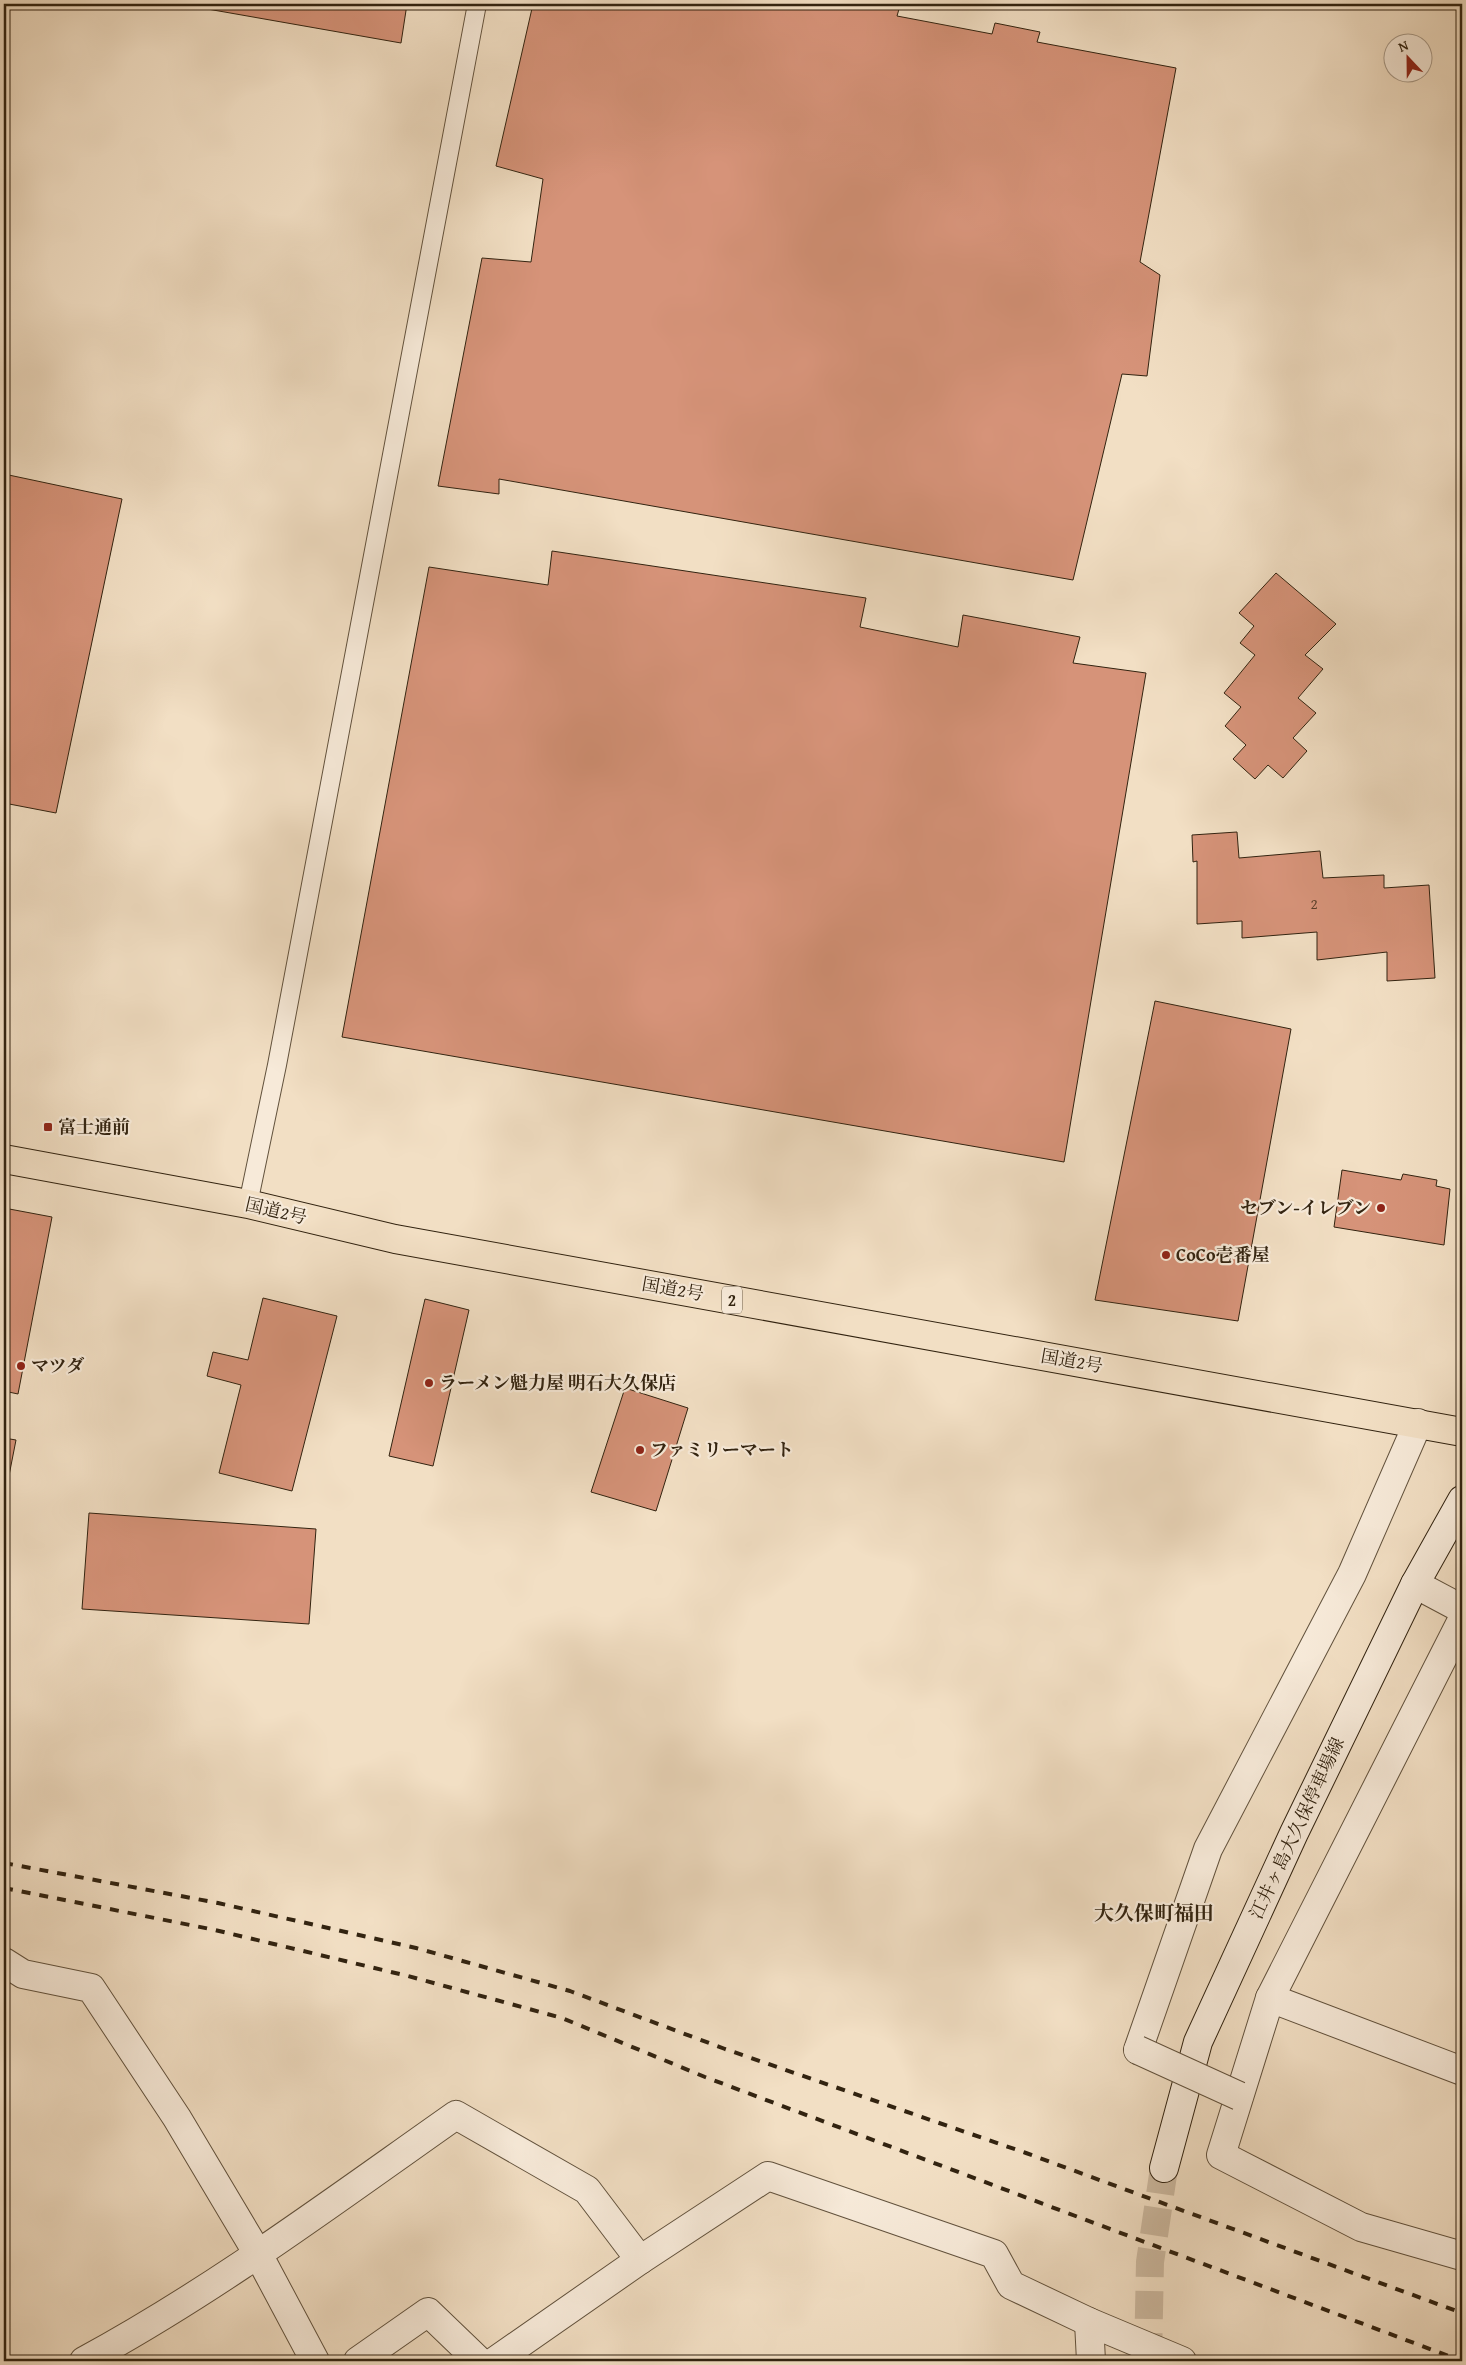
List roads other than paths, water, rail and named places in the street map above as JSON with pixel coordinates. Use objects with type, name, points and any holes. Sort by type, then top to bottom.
[{"type":"highway","name":"国道2号","points":[[4,1159],[248,1204],[395,1239],[1462,1432]]},
{"type":"street","points":[[1239,2096],[1138,2050],[1208,1850],[1352,1574],[1418,1424]]},
{"type":"street","name":"江井ヶ島大久保停車場線","points":[[1164,2168],[1198,2042],[1294,1833],[1415,1584],[1462,1500]]},
{"type":"street","points":[[1415,1584],[1462,1609]]},
{"type":"street","points":[[1462,1620],[1270,1998],[1221,2155],[1361,2227],[1462,2256]]},
{"type":"street","points":[[4,1962],[23,1974],[91,1988],[177,2118],[258,2254],[315,2361]]},
{"type":"street","points":[[1270,1998],[1462,2071]]},
{"type":"street","points":[[84,2361],[136,2333],[258,2254],[456,2115],[587,2190],[640,2260]]},
{"type":"street","points":[[495,2361],[640,2260],[768,2176],[994,2254],[1011,2285],[1089,2322],[1182,2361]]},
{"type":"street","points":[[358,2361],[428,2312],[479,2361]]},
{"type":"street","points":[[1089,2322],[1091,2361]]},
{"type":"lane","points":[[248,1204],[279,1055],[477,4]]},
{"type":"tunnel","points":[[1148,2361],[1150,2262],[1164,2168]]},
{"type":"railway","points":[[4,1863],[218,1903],[416,1948],[570,1991],[725,2049],[1026,2153],[1462,2313]]},
{"type":"railway","points":[[4,1888],[215,1930],[408,1976],[562,2018],[705,2077],[1462,2361]]},
{"type":"place","name":"富士通前","points":[[48,1127]]},
{"type":"place","name":"セブン-イレブン","points":[[1381,1208]]},
{"type":"place","name":"CoCo壱番屋","points":[[1166,1255]]},
{"type":"place","name":"マツダ","points":[[21,1366]]},
{"type":"place","name":"ラーメン魁力屋 明石大久保店","points":[[429,1383]]},
{"type":"place","name":"ファミリーマート","points":[[640,1450]]},
{"type":"district","name":"大久保町福田","points":[[1154,1913]]}]
